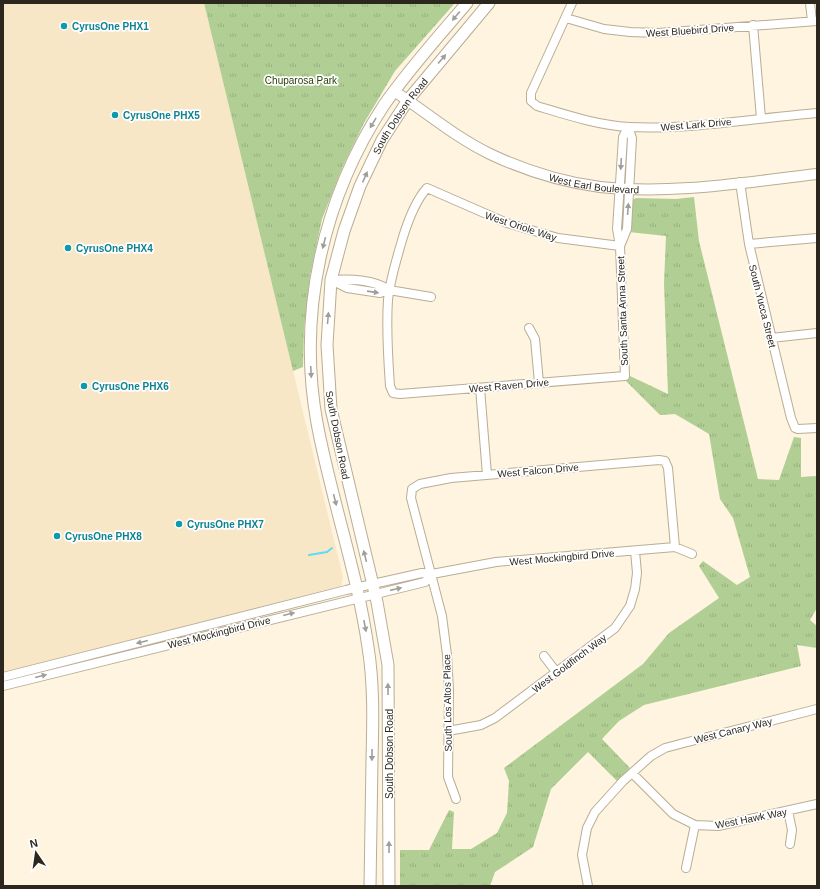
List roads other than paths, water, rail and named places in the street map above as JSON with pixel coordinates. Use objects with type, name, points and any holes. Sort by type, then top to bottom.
[{"type":"main road","name":"South Dobson Road","points":[[370,886],[372,683],[366,633],[317,423],[312,388],[311,322],[317,272],[323,245],[339,191],[371,125],[394,91],[467,3]]},
{"type":"main road","name":"South Dobson Road","points":[[389,886],[388,671],[383,632],[340,450],[329,390],[327,322],[331,280],[344,231],[360,186],[382,140],[408,100],[489,3]]},
{"type":"street","points":[[566,18],[572,3]]},
{"type":"street","points":[[810,3],[814,21]]},
{"type":"street","name":"West Bluebird Drive","points":[[566,18],[604,29],[658,33],[814,21]]},
{"type":"street","name":"West Lark Drive","points":[[566,18],[531,93],[531,101],[537,106],[586,121],[628,127],[673,127],[817,113]]},
{"type":"street","points":[[753,25],[761,118]]},
{"type":"street","name":"West Earl Boulevard","points":[[394,91],[460,138],[490,154],[533,171],[572,182],[625,189],[674,188],[817,174]]},
{"type":"street","name":"South Santa Anna Street","points":[[625,376],[620,246],[627,229],[625,189],[632,138],[628,127]]},
{"type":"street","name":"South Yucca Street","points":[[740,182],[749,244],[791,418],[796,428],[817,428]]},
{"type":"street","name":"West Oriole Way","points":[[389,290],[393,271],[407,226],[421,195],[428,188],[507,223],[558,238],[620,246]]},
{"type":"street","points":[[749,244],[817,238]]},
{"type":"street","points":[[331,280],[348,279],[382,285],[389,290],[431,296]]},
{"type":"street","name":"West Raven Drive","points":[[389,290],[387,341],[390,386],[393,392],[400,394],[625,376]]},
{"type":"street","points":[[529,328],[535,339],[539,383]]},
{"type":"street","points":[[771,338],[817,333]]},
{"type":"street","points":[[480,388],[487,475]]},
{"type":"street","name":"West Falcon Drive","points":[[412,489],[420,484],[487,475],[651,460],[665,461],[668,468],[675,547]]},
{"type":"street","name":"South Los Altos Place","points":[[412,489],[412,498],[442,616],[447,655],[448,777],[456,799]]},
{"type":"street","name":"West Mockingbird Drive","points":[[3,677],[127,645],[357,593],[425,582],[432,574],[496,562],[675,547],[692,554]]},
{"type":"street","name":"West Goldfinch Way","points":[[448,731],[481,725],[495,718],[611,631],[624,617],[630,606],[635,590],[637,573],[635,551]]},
{"type":"street","name":"West Mockingbird Drive","points":[[3,686],[130,654],[357,593]]},
{"type":"street","points":[[127,645],[130,654]]},
{"type":"street","points":[[544,656],[557,673]]},
{"type":"street","name":"West Canary Way","points":[[588,886],[582,855],[588,828],[595,812],[650,756],[665,748],[817,709]]},
{"type":"street","name":"West Hawk Way","points":[[632,773],[673,814],[695,825],[718,826],[817,804]]},
{"type":"street","points":[[788,811],[792,830],[790,844]]},
{"type":"street","points":[[686,868],[695,825]]},
{"type":"waterway","points":[[309,555],[327,552],[332,548]]},
{"type":"place","name":"CyrusOne PHX1","points":[[64,26]]},
{"type":"place","name":"CyrusOne PHX5","points":[[115,115]]},
{"type":"place","name":"CyrusOne PHX4","points":[[68,248]]},
{"type":"place","name":"CyrusOne PHX6","points":[[84,386]]},
{"type":"place","name":"CyrusOne PHX7","points":[[179,524]]},
{"type":"place","name":"CyrusOne PHX8","points":[[57,536]]},
{"type":"park label","name":"Chuparosa Park","points":[[301,80]]}]
